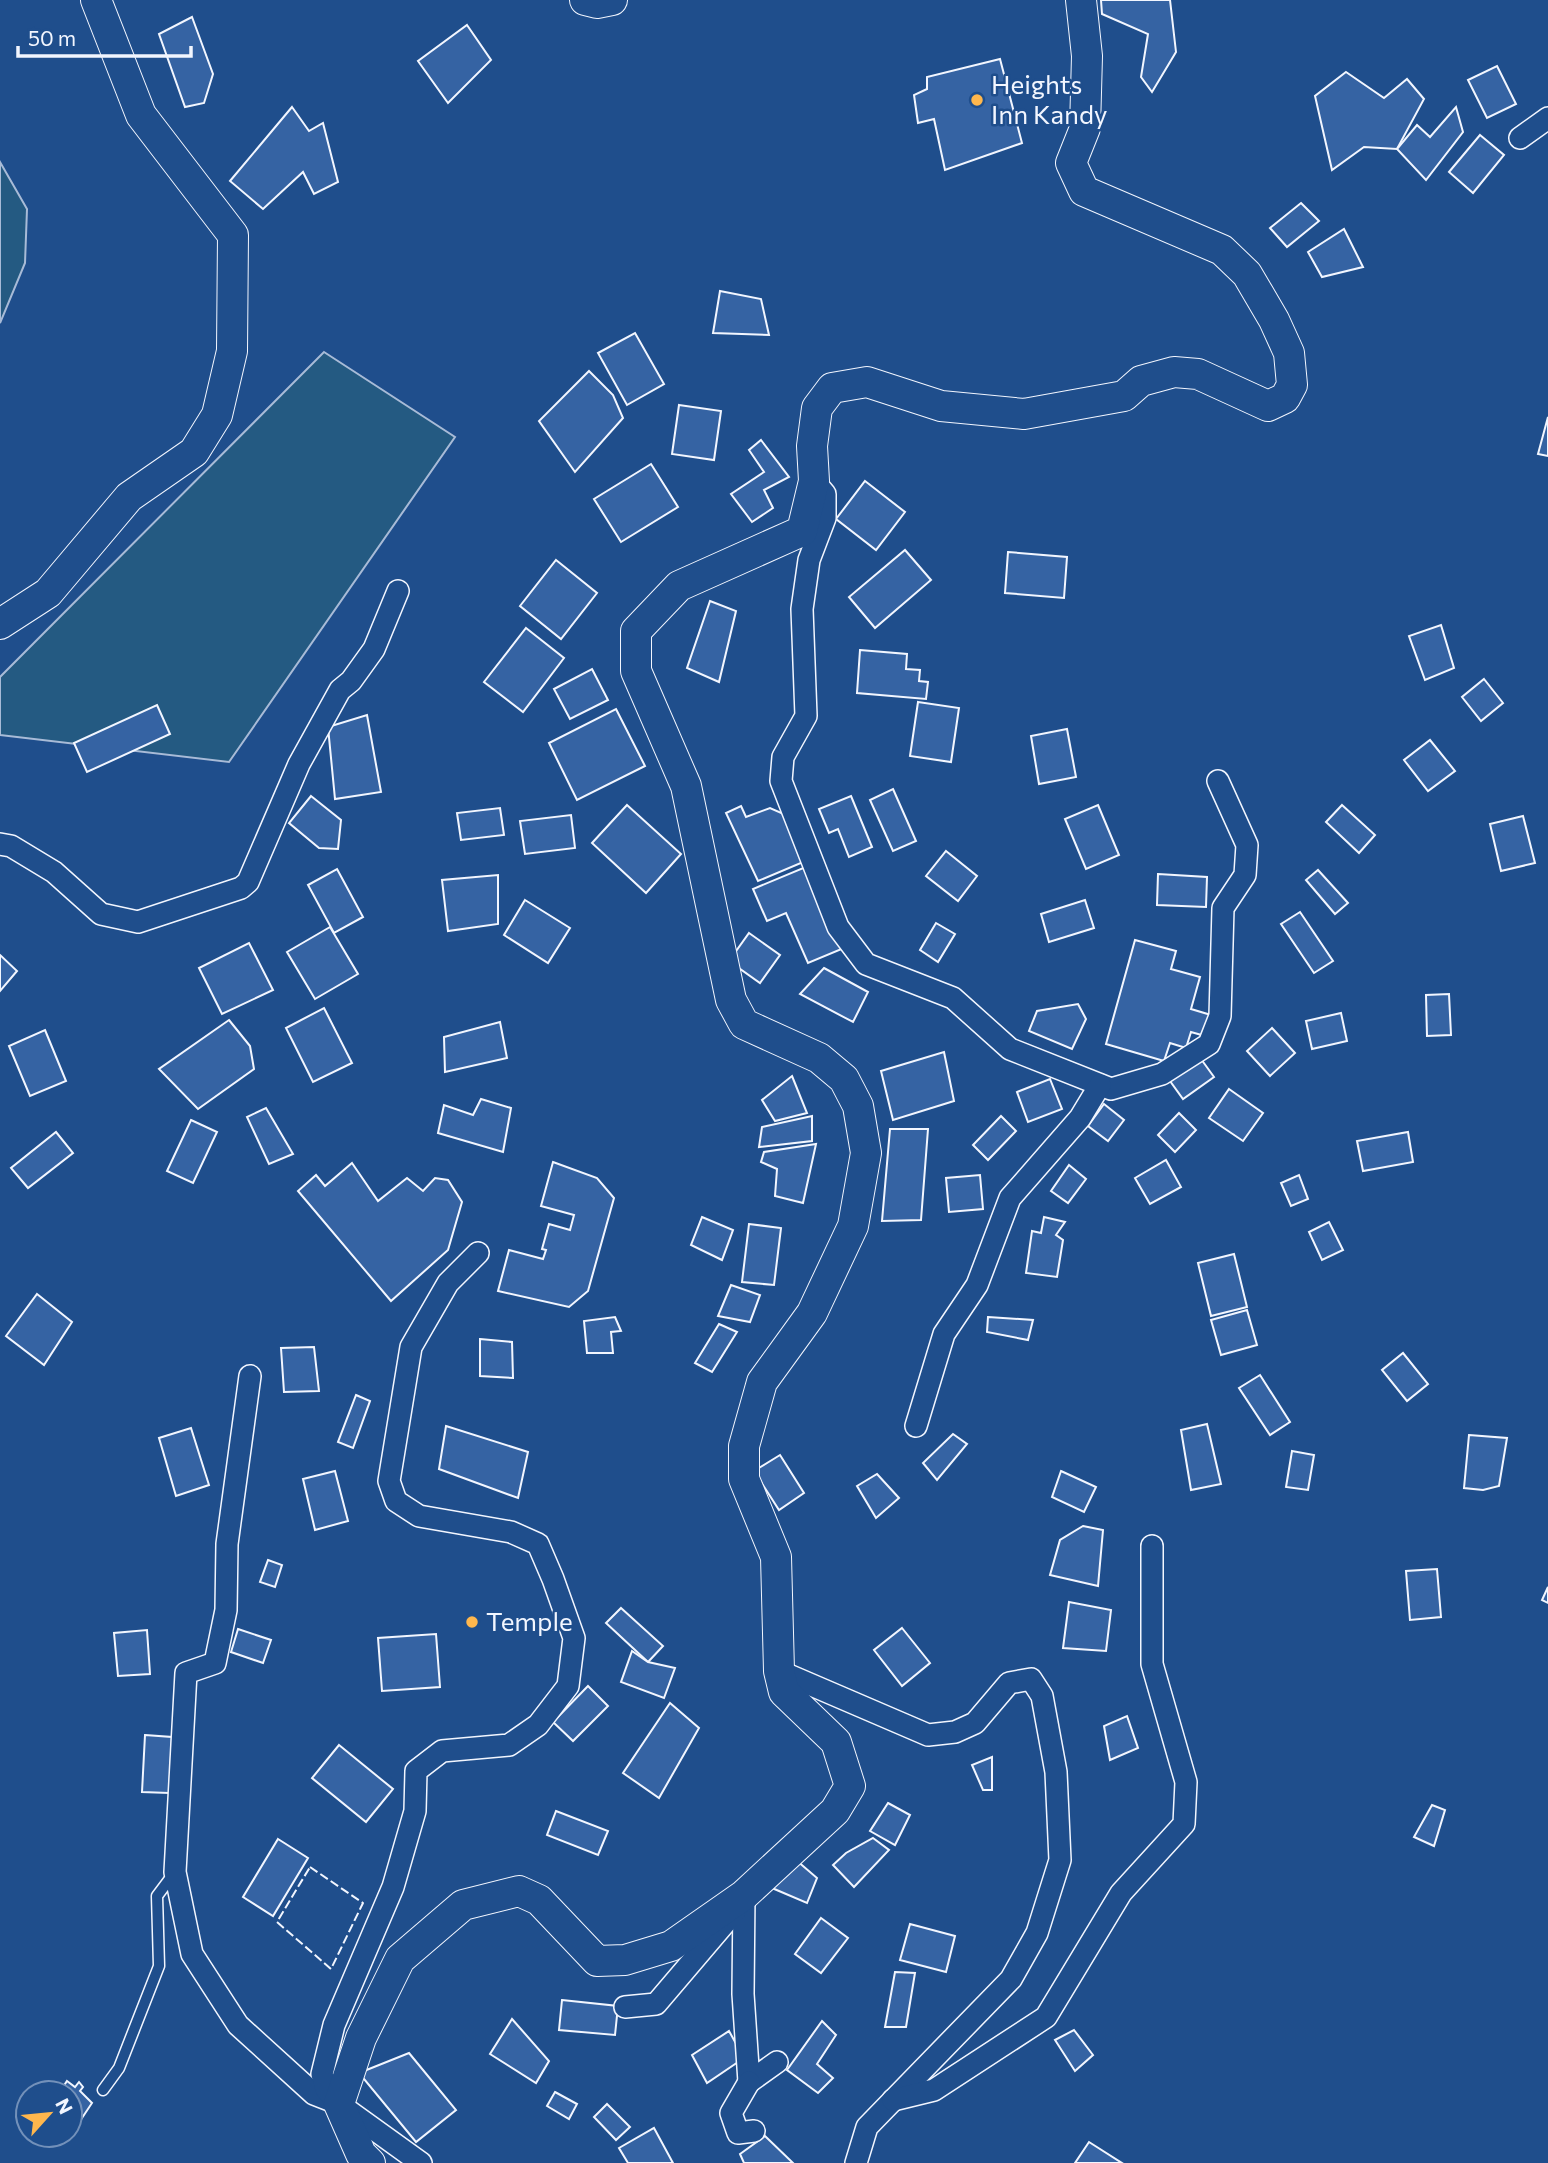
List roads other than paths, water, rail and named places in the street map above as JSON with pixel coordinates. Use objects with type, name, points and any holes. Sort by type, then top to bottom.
[{"type":"street","points":[[0,624],[48,593],[130,497],[194,452],[217,415],[232,351],[233,236],[141,115],[96,0]]},
{"type":"street","points":[[584,0],[597,3],[612,0]]},
{"type":"street","points":[[625,2007],[656,2004],[744,1898],[835,1811],[850,1786],[836,1742],[784,1692],[779,1671],[776,1557],[744,1479],[744,1446],[762,1382],[812,1313],[853,1226],[866,1153],[858,1106],[844,1079],[819,1058],[744,1024],[731,1000],[686,786],[636,671],[636,631],[680,586],[802,531],[814,481],[811,446],[817,408],[832,388],[867,382],[941,406],[1024,414],[1124,396],[1141,381],[1174,372],[1198,374],[1268,406],[1285,398],[1292,385],[1289,353],[1274,320],[1247,274],[1222,250],[1084,191],[1071,163],[1085,128],[1087,57],[1081,0]]},
{"type":"street","points":[[1520,138],[1548,118]]},
{"type":"street","points":[[814,481],[825,494],[825,518],[809,560],[802,609],[806,716],[783,757],[781,781],[838,927],[866,964],[953,998],[1010,1049],[1100,1085],[1111,1089],[1162,1074],[1209,1044],[1220,1016],[1223,908],[1245,876],[1247,845],[1218,781]]},
{"type":"street","points":[[0,844],[10,846],[54,872],[101,914],[138,922],[241,888],[248,882],[299,764],[340,690],[351,681],[374,649],[398,591]]},
{"type":"street","points":[[916,1426],[944,1334],[977,1285],[1010,1198],[1080,1118],[1100,1085]]},
{"type":"street","points":[[370,2163],[361,2154],[339,2104],[326,2088],[322,2074],[334,2025],[393,1887],[415,1811],[416,1770],[442,1751],[509,1745],[538,1725],[568,1686],[573,1637],[538,1544],[511,1532],[419,1516],[396,1501],[389,1482],[411,1346],[448,1283],[478,1253]]},
{"type":"street","points":[[250,1376],[227,1544],[226,1610],[215,1662],[186,1673],[175,1872],[192,1954],[238,2025],[314,2094],[339,2104],[421,2163]]},
{"type":"street","points":[[893,2100],[934,2090],[1046,2017],[1121,1893],[1184,1824],[1185,1782],[1152,1664],[1152,1546]]},
{"type":"street","points":[[779,1671],[928,1735],[955,1732],[975,1723],[1009,1683],[1031,1679],[1042,1696],[1056,1772],[1060,1860],[1037,1933],[1012,1979],[867,2127],[856,2163]]},
{"type":"street","points":[[339,2104],[361,2038],[400,1959],[463,1905],[519,1891],[538,1899],[597,1961],[625,1960],[671,1946],[744,1898]]},
{"type":"street","points":[[744,1898],[743,1994],[748,2082]]},
{"type":"street","points":[[754,2131],[738,2133],[731,2113],[748,2082],[778,2062]]},
{"type":"lane","points":[[103,2090],[119,2068],[159,1966],[158,1896],[175,1872]]},
{"type":"place","name":"Heights Inn Kandy","points":[[977,100]]},
{"type":"place","name":"Temple","points":[[472,1622]]}]
